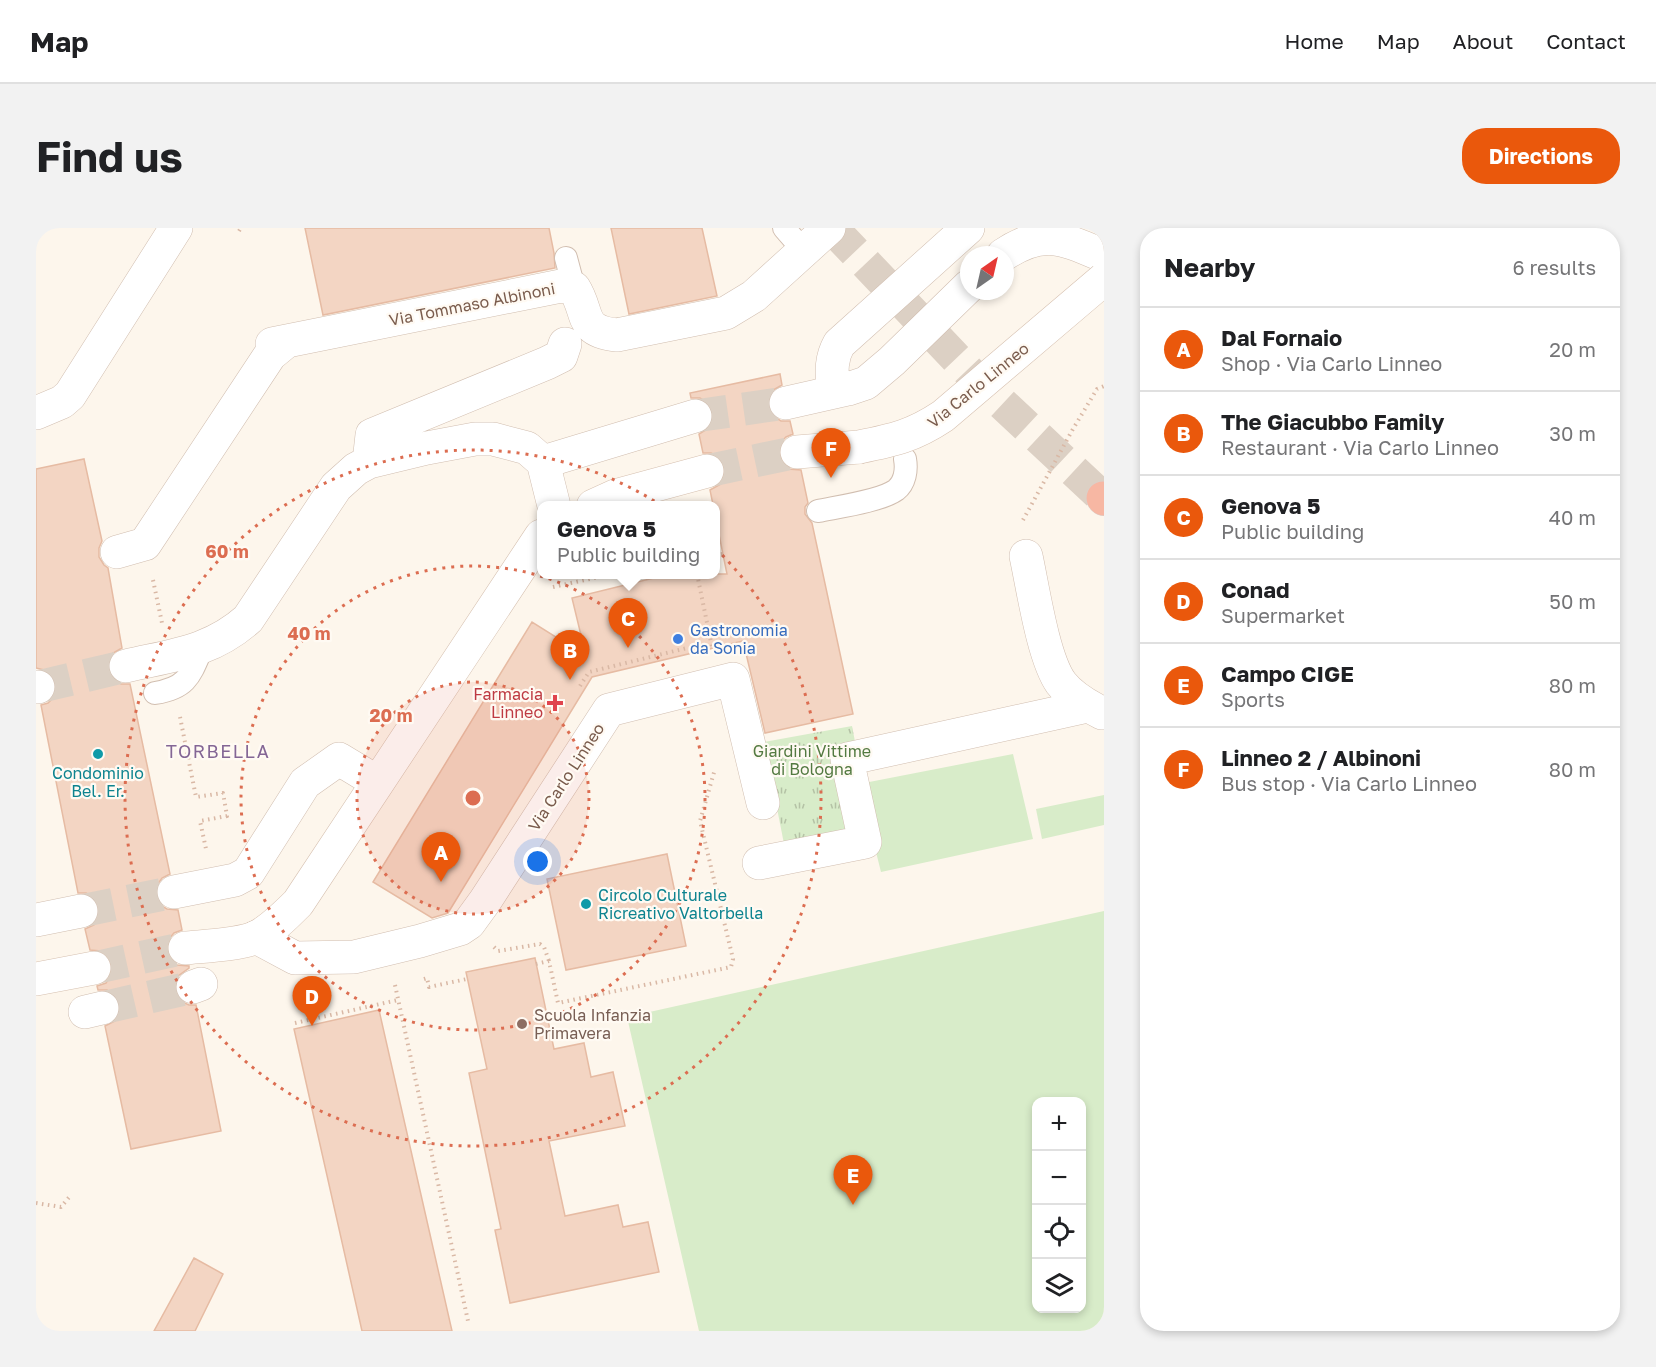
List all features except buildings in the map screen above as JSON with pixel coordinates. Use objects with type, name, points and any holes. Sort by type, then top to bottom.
[{"type":"street","points":[[36,413],[62,402],[69,395],[176,228]]},
{"type":"street","name":"Via Tommaso Albinoni","points":[[131,548],[279,342],[561,286],[570,273],[588,323],[601,333],[616,335],[726,313],[754,296],[794,239],[829,228]]},
{"type":"street","points":[[839,401],[831,368],[833,356],[839,344],[968,228]]},
{"type":"street","points":[[1014,248],[1025,240],[1050,236],[1067,239],[1104,256]]},
{"type":"street","name":"Via Carlo Linneo","points":[[797,452],[859,447],[903,438],[922,430],[943,416],[1104,279]]},
{"type":"street","points":[[786,403],[839,401],[866,383],[892,361],[960,295]]},
{"type":"street","points":[[369,462],[372,435],[547,363],[561,356],[565,344]]},
{"type":"street","points":[[543,462],[695,416]]},
{"type":"street","points":[[126,666],[202,648],[225,638],[248,619],[336,487],[356,469],[369,462],[475,439],[493,439],[527,448],[543,462],[553,501]]},
{"type":"street","points":[[604,501],[707,471]]},
{"type":"street","points":[[185,948],[222,945],[256,937],[298,903],[537,542]]},
{"type":"street","points":[[1026,556],[1050,662],[1061,684],[1096,710]]},
{"type":"street","points":[[718,667],[733,679],[763,803]]},
{"type":"street","name":"Via Carlo Linneo","points":[[256,937],[295,958],[354,957],[460,929],[469,923],[609,710],[718,667]]},
{"type":"street","points":[[759,863],[865,842],[848,759],[1096,710]]},
{"type":"street","points":[[174,892],[235,880],[248,873],[306,783],[339,759],[377,782]]},
{"type":"street","points":[[36,920],[81,911]]},
{"type":"street","points":[[36,980],[94,968]]},
{"type":"lane","points":[[818,511],[883,496],[896,490],[905,476],[905,459]]},
{"type":"lane","points":[[165,692],[189,677],[202,648]]},
{"type":"path","points":[[1026,556],[1020,525],[1097,389],[1104,386]]},
{"type":"path","points":[[131,548],[170,655]]},
{"type":"path","points":[[499,597],[587,579]]},
{"type":"path","points":[[698,579],[718,667]]},
{"type":"path","points":[[165,692],[196,797],[223,793],[227,816],[200,821],[214,884]]},
{"type":"path","points":[[498,951],[540,944],[544,947],[558,1003],[731,966],[733,959],[700,821],[718,759]]},
{"type":"path","points":[[387,950],[468,1321]]},
{"type":"path","points":[[536,964],[549,961]]},
{"type":"path","points":[[429,987],[467,979]]},
{"type":"path","points":[[295,1023],[398,1000]]},
{"type":"path","points":[[36,1203],[61,1207],[71,1195]]},
{"type":"green space","name":"Giardini Vittime di Bologna","points":[[852,726],[857,752],[856,835],[785,849],[764,742]]},
{"type":"green space","points":[[1013,754],[1033,839],[881,872],[859,784]]},
{"type":"green space","points":[[1104,795],[1104,825],[1042,839],[1036,809]]},
{"type":"green space","points":[[1104,911],[1104,1331],[699,1331],[627,1017]]},
{"type":"tunnel","points":[[832,228],[976,379],[1103,498]]},
{"type":"tunnel","points":[[695,416],[786,403]]},
{"type":"tunnel","points":[[707,471],[797,452]]},
{"type":"tunnel","points":[[38,687],[126,666]]},
{"type":"tunnel","points":[[81,911],[174,892]]},
{"type":"tunnel","points":[[94,968],[185,948]]},
{"type":"tunnel","points":[[102,1008],[193,987]]},
{"type":"place","name":"Linneo 2 / Albinoni","points":[[831,478]]},
{"type":"place","name":"Gastronomia da Sonia","points":[[678,639]]},
{"type":"place","name":"Genova 5","points":[[628,648]]},
{"type":"place","name":"The Giacubbo Family","points":[[570,680]]},
{"type":"place","name":"Farmacia Linneo","points":[[555,703]]},
{"type":"place","name":"Condominio Bel. Er.","points":[[98,754]]},
{"type":"place","name":"Dal Fornaio","points":[[441,882]]},
{"type":"place","name":"Circolo Culturale Ricreativo Valtorbella","points":[[586,904]]},
{"type":"place","name":"Scuola Infanzia Primavera","points":[[522,1024]]},
{"type":"place","name":"Conad","points":[[312,1026]]},
{"type":"place","name":"Campo CIGE","points":[[853,1205]]},
{"type":"district","name":"TORBELLA","points":[[218,752]]}]
